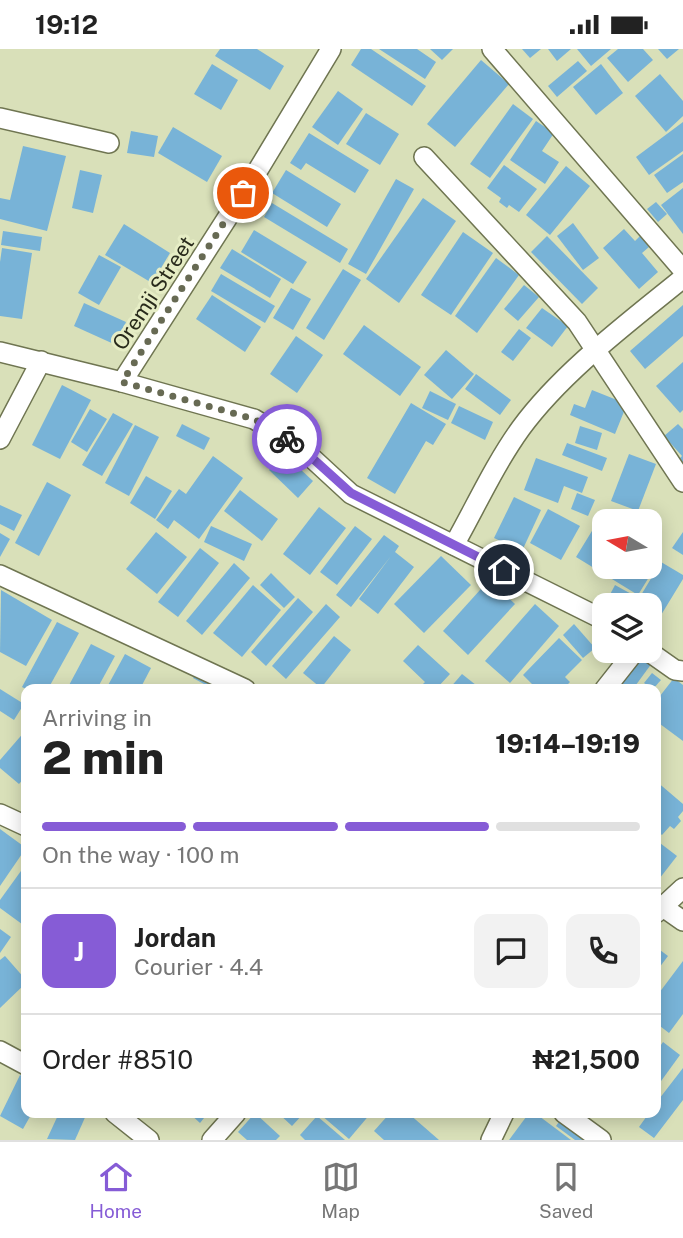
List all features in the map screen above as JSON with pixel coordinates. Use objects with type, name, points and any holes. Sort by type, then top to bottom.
[{"type":"street","name":"Oremji Street","points":[[122,382],[258,170],[331,49]]},
{"type":"street","points":[[492,49],[683,270]]},
{"type":"street","points":[[0,118],[109,143]]},
{"type":"street","points":[[424,157],[577,322],[683,482]]},
{"type":"street","points":[[454,545],[523,426],[595,351],[683,278]]},
{"type":"street","points":[[0,352],[122,382],[254,419],[300,447],[351,493],[592,614]]},
{"type":"street","points":[[0,439],[41,361]]},
{"type":"street","points":[[0,575],[234,684]]},
{"type":"street","points":[[662,661],[675,670],[683,671]]},
{"type":"street","points":[[609,684],[626,663]]},
{"type":"street","points":[[0,814],[21,824]]},
{"type":"street","points":[[661,909],[683,888]]},
{"type":"street","points":[[661,910],[683,921]]},
{"type":"street","points":[[0,1051],[21,1062]]},
{"type":"street","points":[[118,1118],[128,1134],[149,1140]]},
{"type":"street","points":[[212,1140],[232,1118]]},
{"type":"street","points":[[491,1140],[502,1118]]},
{"type":"street","points":[[571,1118],[601,1140]]},
{"type":"building","points":[[220,49],[257,49],[284,66],[270,90],[215,56]]},
{"type":"building","points":[[361,49],[371,49],[426,86],[412,106],[351,65]]},
{"type":"building","points":[[379,49],[417,49],[436,62],[425,79]]},
{"type":"building","points":[[430,49],[453,49],[442,60]]},
{"type":"building","points":[[522,49],[541,49],[530,58]]},
{"type":"building","points":[[548,49],[571,49],[557,61]]},
{"type":"building","points":[[577,49],[611,49],[591,66]]},
{"type":"building","points":[[618,49],[643,49],[653,60],[628,82],[607,58]]},
{"type":"building","points":[[658,49],[679,49],[667,59]]},
{"type":"building","points":[[481,60],[509,84],[455,147],[427,124]]},
{"type":"building","points":[[578,61],[587,71],[557,97],[548,86]]},
{"type":"building","points":[[212,64],[238,80],[221,110],[194,94]]},
{"type":"building","points":[[601,64],[623,93],[596,115],[573,87]]},
{"type":"building","points":[[660,74],[683,101],[683,116],[666,132],[635,96]]},
{"type":"building","points":[[338,91],[363,109],[338,145],[312,127]]},
{"type":"building","points":[[513,104],[533,119],[490,178],[470,164]]},
{"type":"building","points":[[366,113],[399,134],[380,165],[346,144]]},
{"type":"building","points":[[536,121],[554,133],[542,151],[559,162],[545,184],[510,160]]},
{"type":"building","points":[[683,122],[683,151],[649,175],[636,157]]},
{"type":"building","points":[[173,127],[222,156],[207,182],[158,153]]},
{"type":"building","points":[[131,131],[158,136],[154,157],[127,153]]},
{"type":"building","points":[[309,133],[369,170],[355,193],[306,163],[301,170],[290,163]]},
{"type":"building","points":[[23,146],[66,156],[47,231],[0,219],[0,198],[10,200]]},
{"type":"building","points":[[683,154],[683,182],[667,193],[654,175]]},
{"type":"building","points":[[504,165],[537,189],[519,212],[499,202],[501,198],[487,188]]},
{"type":"building","points":[[566,166],[590,186],[550,235],[526,215]]},
{"type":"building","points":[[80,170],[102,175],[93,213],[72,208]]},
{"type":"building","points":[[286,170],[341,204],[327,227],[272,193]]},
{"type":"building","points":[[396,179],[414,189],[366,274],[348,264]]},
{"type":"building","points":[[683,188],[683,234],[661,205]]},
{"type":"building","points":[[423,198],[456,221],[399,303],[366,279]]},
{"type":"building","points":[[656,202],[667,214],[658,222],[647,209]]},
{"type":"building","points":[[272,203],[348,249],[340,263],[264,217]]},
{"type":"building","points":[[573,223],[599,258],[583,270],[557,236]]},
{"type":"building","points":[[124,224],[170,253],[152,283],[105,255]]},
{"type":"building","points":[[624,229],[635,241],[640,236],[649,247],[642,253],[658,272],[639,289],[603,248]]},
{"type":"building","points":[[254,230],[307,262],[293,284],[241,252]]},
{"type":"building","points":[[3,231],[42,237],[40,251],[1,245]]},
{"type":"building","points":[[463,232],[493,253],[451,315],[421,295]]},
{"type":"building","points":[[547,236],[598,288],[582,304],[531,252]]},
{"type":"building","points":[[2,248],[32,253],[22,319],[0,316]]},
{"type":"building","points":[[232,249],[281,279],[270,298],[220,268]]},
{"type":"building","points":[[99,255],[121,267],[99,305],[78,293]]},
{"type":"building","points":[[496,258],[519,275],[477,333],[455,316]]},
{"type":"building","points":[[343,269],[361,280],[324,340],[306,328]]},
{"type":"building","points":[[221,274],[275,306],[265,323],[211,291]]},
{"type":"building","points":[[524,285],[539,297],[518,321],[504,309]]},
{"type":"building","points":[[291,288],[311,299],[293,330],[273,318]]},
{"type":"building","points":[[212,295],[261,327],[245,352],[196,319]]},
{"type":"building","points":[[84,303],[126,322],[116,345],[74,326]]},
{"type":"building","points":[[683,305],[683,336],[645,369],[630,351]]},
{"type":"building","points":[[542,308],[568,326],[552,347],[526,328]]},
{"type":"building","points":[[364,325],[421,367],[400,396],[343,354]]},
{"type":"building","points":[[519,329],[531,338],[513,361],[501,352]]},
{"type":"building","points":[[296,336],[323,355],[297,393],[270,374]]},
{"type":"building","points":[[446,350],[474,374],[452,399],[424,375]]},
{"type":"building","points":[[683,362],[683,410],[680,413],[656,386]]},
{"type":"building","points":[[476,374],[511,400],[500,415],[465,389]]},
{"type":"building","points":[[62,385],[91,400],[60,459],[32,445]]},
{"type":"building","points":[[592,390],[627,404],[615,434],[570,415],[574,404],[585,408]]},
{"type":"building","points":[[430,391],[456,404],[448,420],[422,408]]},
{"type":"building","points":[[411,403],[446,424],[433,445],[426,441],[395,494],[367,478]]},
{"type":"building","points":[[459,406],[493,422],[485,440],[451,423]]},
{"type":"building","points":[[90,409],[107,419],[87,452],[71,442]]},
{"type":"building","points":[[113,413],[133,424],[102,476],[82,465]]},
{"type":"building","points":[[182,424],[210,438],[204,450],[176,436]]},
{"type":"building","points":[[678,424],[683,429],[683,467],[678,460],[682,456],[664,436]]},
{"type":"building","points":[[135,425],[159,437],[129,496],[105,483]]},
{"type":"building","points":[[580,426],[602,433],[597,450],[575,443]]},
{"type":"building","points":[[567,443],[607,458],[602,471],[562,455]]},
{"type":"building","points":[[284,454],[313,481],[298,498],[269,470]]},
{"type":"building","points":[[629,454],[656,464],[639,509],[611,501]]},
{"type":"building","points":[[213,456],[243,478],[199,539],[174,520],[168,529],[156,520],[179,489],[186,494]]},
{"type":"building","points":[[536,458],[588,477],[582,493],[564,486],[558,503],[524,490]]},
{"type":"building","points":[[146,476],[172,491],[155,519],[130,503]]},
{"type":"building","points":[[47,482],[71,495],[39,556],[15,543]]},
{"type":"building","points":[[240,490],[278,519],[262,541],[224,511]]},
{"type":"building","points":[[577,493],[595,500],[588,516],[571,509]]},
{"type":"building","points":[[514,497],[541,510],[522,551],[494,538]]},
{"type":"building","points":[[0,505],[22,515],[14,531],[0,524]]},
{"type":"building","points":[[319,507],[346,528],[310,575],[283,554]]},
{"type":"building","points":[[548,509],[580,526],[561,560],[530,543]]},
{"type":"building","points":[[211,526],[252,544],[244,561],[204,542]]},
{"type":"building","points":[[355,526],[372,539],[337,585],[320,572]]},
{"type":"building","points":[[592,531],[592,567],[576,557]]},
{"type":"building","points":[[156,532],[187,557],[157,594],[126,569]]},
{"type":"building","points":[[683,532],[683,555],[672,548]]},
{"type":"building","points":[[0,533],[10,539],[0,557]]},
{"type":"building","points":[[384,535],[399,546],[395,552],[414,567],[378,614],[359,599],[391,556],[351,607],[336,595]]},
{"type":"building","points":[[200,548],[219,563],[178,617],[158,602]]},
{"type":"building","points":[[441,556],[471,585],[424,633],[394,604]]},
{"type":"building","points":[[234,563],[250,578],[202,635],[186,621]]},
{"type":"building","points":[[662,563],[683,575],[662,613],[662,593],[642,593],[651,579],[662,579]]},
{"type":"building","points":[[271,573],[295,597],[284,608],[260,585]]},
{"type":"building","points":[[612,579],[648,579],[639,593]]},
{"type":"building","points":[[489,580],[515,604],[468,655],[443,631]]},
{"type":"building","points":[[253,585],[281,610],[242,657],[213,633]]},
{"type":"building","points":[[615,585],[630,593],[611,593]]},
{"type":"building","points":[[1,590],[52,620],[26,666],[0,652]]},
{"type":"building","points":[[298,598],[313,612],[266,666],[251,652]]},
{"type":"building","points":[[326,604],[340,617],[286,679],[272,666]]},
{"type":"building","points":[[535,604],[559,626],[510,683],[485,661]]},
{"type":"building","points":[[57,622],[79,633],[51,684],[24,684]]},
{"type":"building","points":[[574,624],[592,645],[592,650],[583,658],[563,635]]},
{"type":"building","points":[[334,636],[351,650],[324,684],[316,684],[303,673]]},
{"type":"building","points":[[559,638],[582,660],[565,677],[570,682],[568,684],[532,684],[523,675]]},
{"type":"building","points":[[91,644],[115,656],[100,684],[70,684]]},
{"type":"building","points":[[418,645],[450,674],[441,684],[423,684],[425,682],[403,661]]},
{"type":"building","points":[[125,654],[151,668],[143,684],[109,684]]},
{"type":"building","points":[[633,663],[652,663],[637,684],[618,684]]},
{"type":"building","points":[[198,668],[218,680],[216,684],[204,684],[193,678]]},
{"type":"building","points":[[652,673],[661,680],[657,684],[644,683]]},
{"type":"building","points":[[462,674],[475,684],[453,684]]},
{"type":"building","points":[[674,678],[683,685],[683,741],[661,725],[661,695]]},
{"type":"building","points":[[0,689],[21,702],[21,709],[14,720],[0,711]]},
{"type":"building","points":[[21,736],[19,784],[0,768],[0,760]]},
{"type":"building","points":[[661,785],[683,804],[683,811],[678,817],[681,821],[674,829],[670,826],[662,835]]},
{"type":"building","points":[[0,829],[21,844],[21,855],[0,886]]},
{"type":"building","points":[[661,844],[677,856],[661,877]]},
{"type":"building","points":[[21,871],[21,923],[0,908],[0,900]]},
{"type":"building","points":[[0,929],[11,937],[0,953]]},
{"type":"building","points":[[661,951],[668,956],[661,965]]},
{"type":"building","points":[[5,956],[21,974],[21,988],[0,1008],[0,960]]},
{"type":"building","points":[[683,961],[683,1014],[669,1033],[661,1027],[661,990]]},
{"type":"building","points":[[663,1042],[680,1055],[661,1081]]},
{"type":"building","points":[[683,1068],[683,1100],[654,1138],[639,1127],[645,1118],[661,1118],[661,1097]]},
{"type":"building","points":[[20,1075],[21,1118],[29,1118],[23,1129],[0,1116]]},
{"type":"building","points":[[57,1118],[85,1118],[75,1140],[47,1139]]},
{"type":"building","points":[[251,1118],[260,1118],[280,1136],[276,1140],[247,1140],[238,1132]]},
{"type":"building","points":[[283,1118],[299,1118],[292,1126]]},
{"type":"building","points":[[315,1118],[319,1118],[345,1140],[305,1140],[300,1135]]},
{"type":"building","points":[[324,1118],[367,1118],[349,1139]]},
{"type":"building","points":[[386,1118],[414,1118],[439,1140],[384,1140],[374,1131]]},
{"type":"building","points":[[525,1118],[542,1118],[571,1140],[509,1140]]},
{"type":"building","points":[[562,1118],[567,1118],[587,1140],[575,1140],[556,1126]]},
{"type":"way so far","points":[[243,193],[122,382],[254,419],[287,439]]},
{"type":"route","points":[[287,439],[300,447],[351,493],[504,570]]}]
